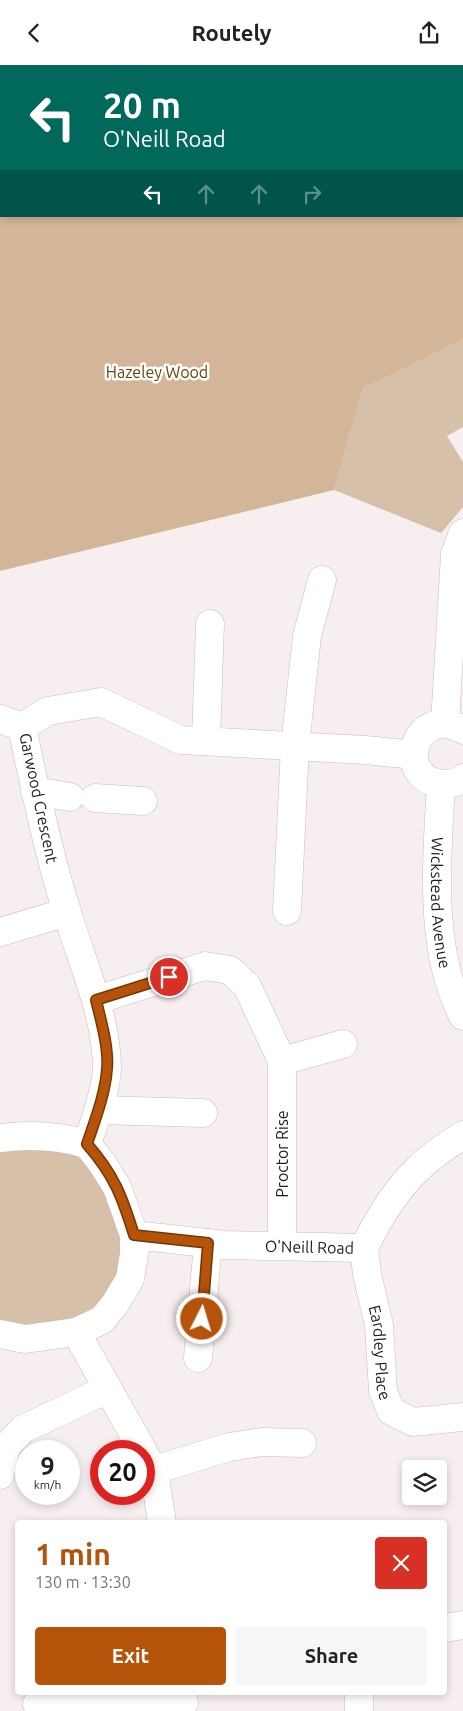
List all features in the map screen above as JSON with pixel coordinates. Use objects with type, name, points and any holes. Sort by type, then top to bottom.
[{"type":"street","points":[[452,781],[433,782],[425,778],[415,764],[414,755],[415,745],[419,736],[426,729],[435,725],[454,726],[455,553],[463,533]]},
{"type":"street","points":[[288,911],[296,746],[307,636],[322,580]]},
{"type":"street","points":[[206,741],[210,624]]},
{"type":"street","name":"Garwood Crescent","points":[[87,1144],[99,1110],[107,1068],[104,1035],[96,1000],[67,912],[44,832],[35,791],[11,723],[48,711],[102,703],[181,739],[365,750],[414,755]]},
{"type":"street","name":"Wickstead Avenue","points":[[452,781],[438,881],[440,947],[456,1003],[463,1016]]},
{"type":"street","points":[[35,791],[82,797],[143,801]]},
{"type":"street","points":[[0,932],[67,912]]},
{"type":"street","name":"Proctor Rise","points":[[96,1000],[205,966],[230,970],[246,986],[282,1061],[282,1246]]},
{"type":"street","points":[[282,1061],[344,1044]]},
{"type":"street","points":[[99,1110],[203,1113]]},
{"type":"street","points":[[0,1138],[27,1134],[69,1138],[87,1144],[117,1187],[134,1235],[134,1254],[130,1279],[115,1304],[102,1320],[76,1332],[25,1339],[0,1334]]},
{"type":"street","name":"O'Neill Road","points":[[134,1235],[208,1243],[364,1248],[376,1222],[391,1199],[419,1167],[463,1135]]},
{"type":"street","points":[[198,1358],[208,1243]]},
{"type":"street","name":"Eardley Place","points":[[364,1248],[367,1274],[379,1325],[383,1391],[390,1411],[412,1422],[463,1417]]},
{"type":"street","points":[[76,1332],[137,1440]]},
{"type":"street","points":[[0,1475],[6,1447],[23,1429],[108,1389]]},
{"type":"street","points":[[155,1459],[187,1461],[229,1447],[262,1442],[302,1443]]},
{"type":"street","points":[[155,1493],[161,1520]]},
{"type":"street","points":[[447,1628],[463,1625]]},
{"type":"street","points":[[359,1695],[359,1711]]},
{"type":"street","points":[[37,1703],[184,1702]]},
{"type":"shaded area","points":[[463,337],[463,427],[447,436],[463,462],[463,507],[441,533],[334,490],[363,388]]},
{"type":"shaded area","points":[[12,1144],[73,1154],[87,1162],[122,1214],[120,1266],[114,1281],[95,1306],[83,1316],[54,1328],[0,1326],[0,1148]]},
{"type":"green space","name":"Hazeley Wood","points":[[0,217],[463,217],[463,339],[363,388],[334,490],[0,571]]},
{"type":"route","points":[[169,977],[96,1000],[104,1035],[107,1068],[99,1110],[87,1144],[117,1187],[134,1235],[208,1243],[202,1319]]}]
